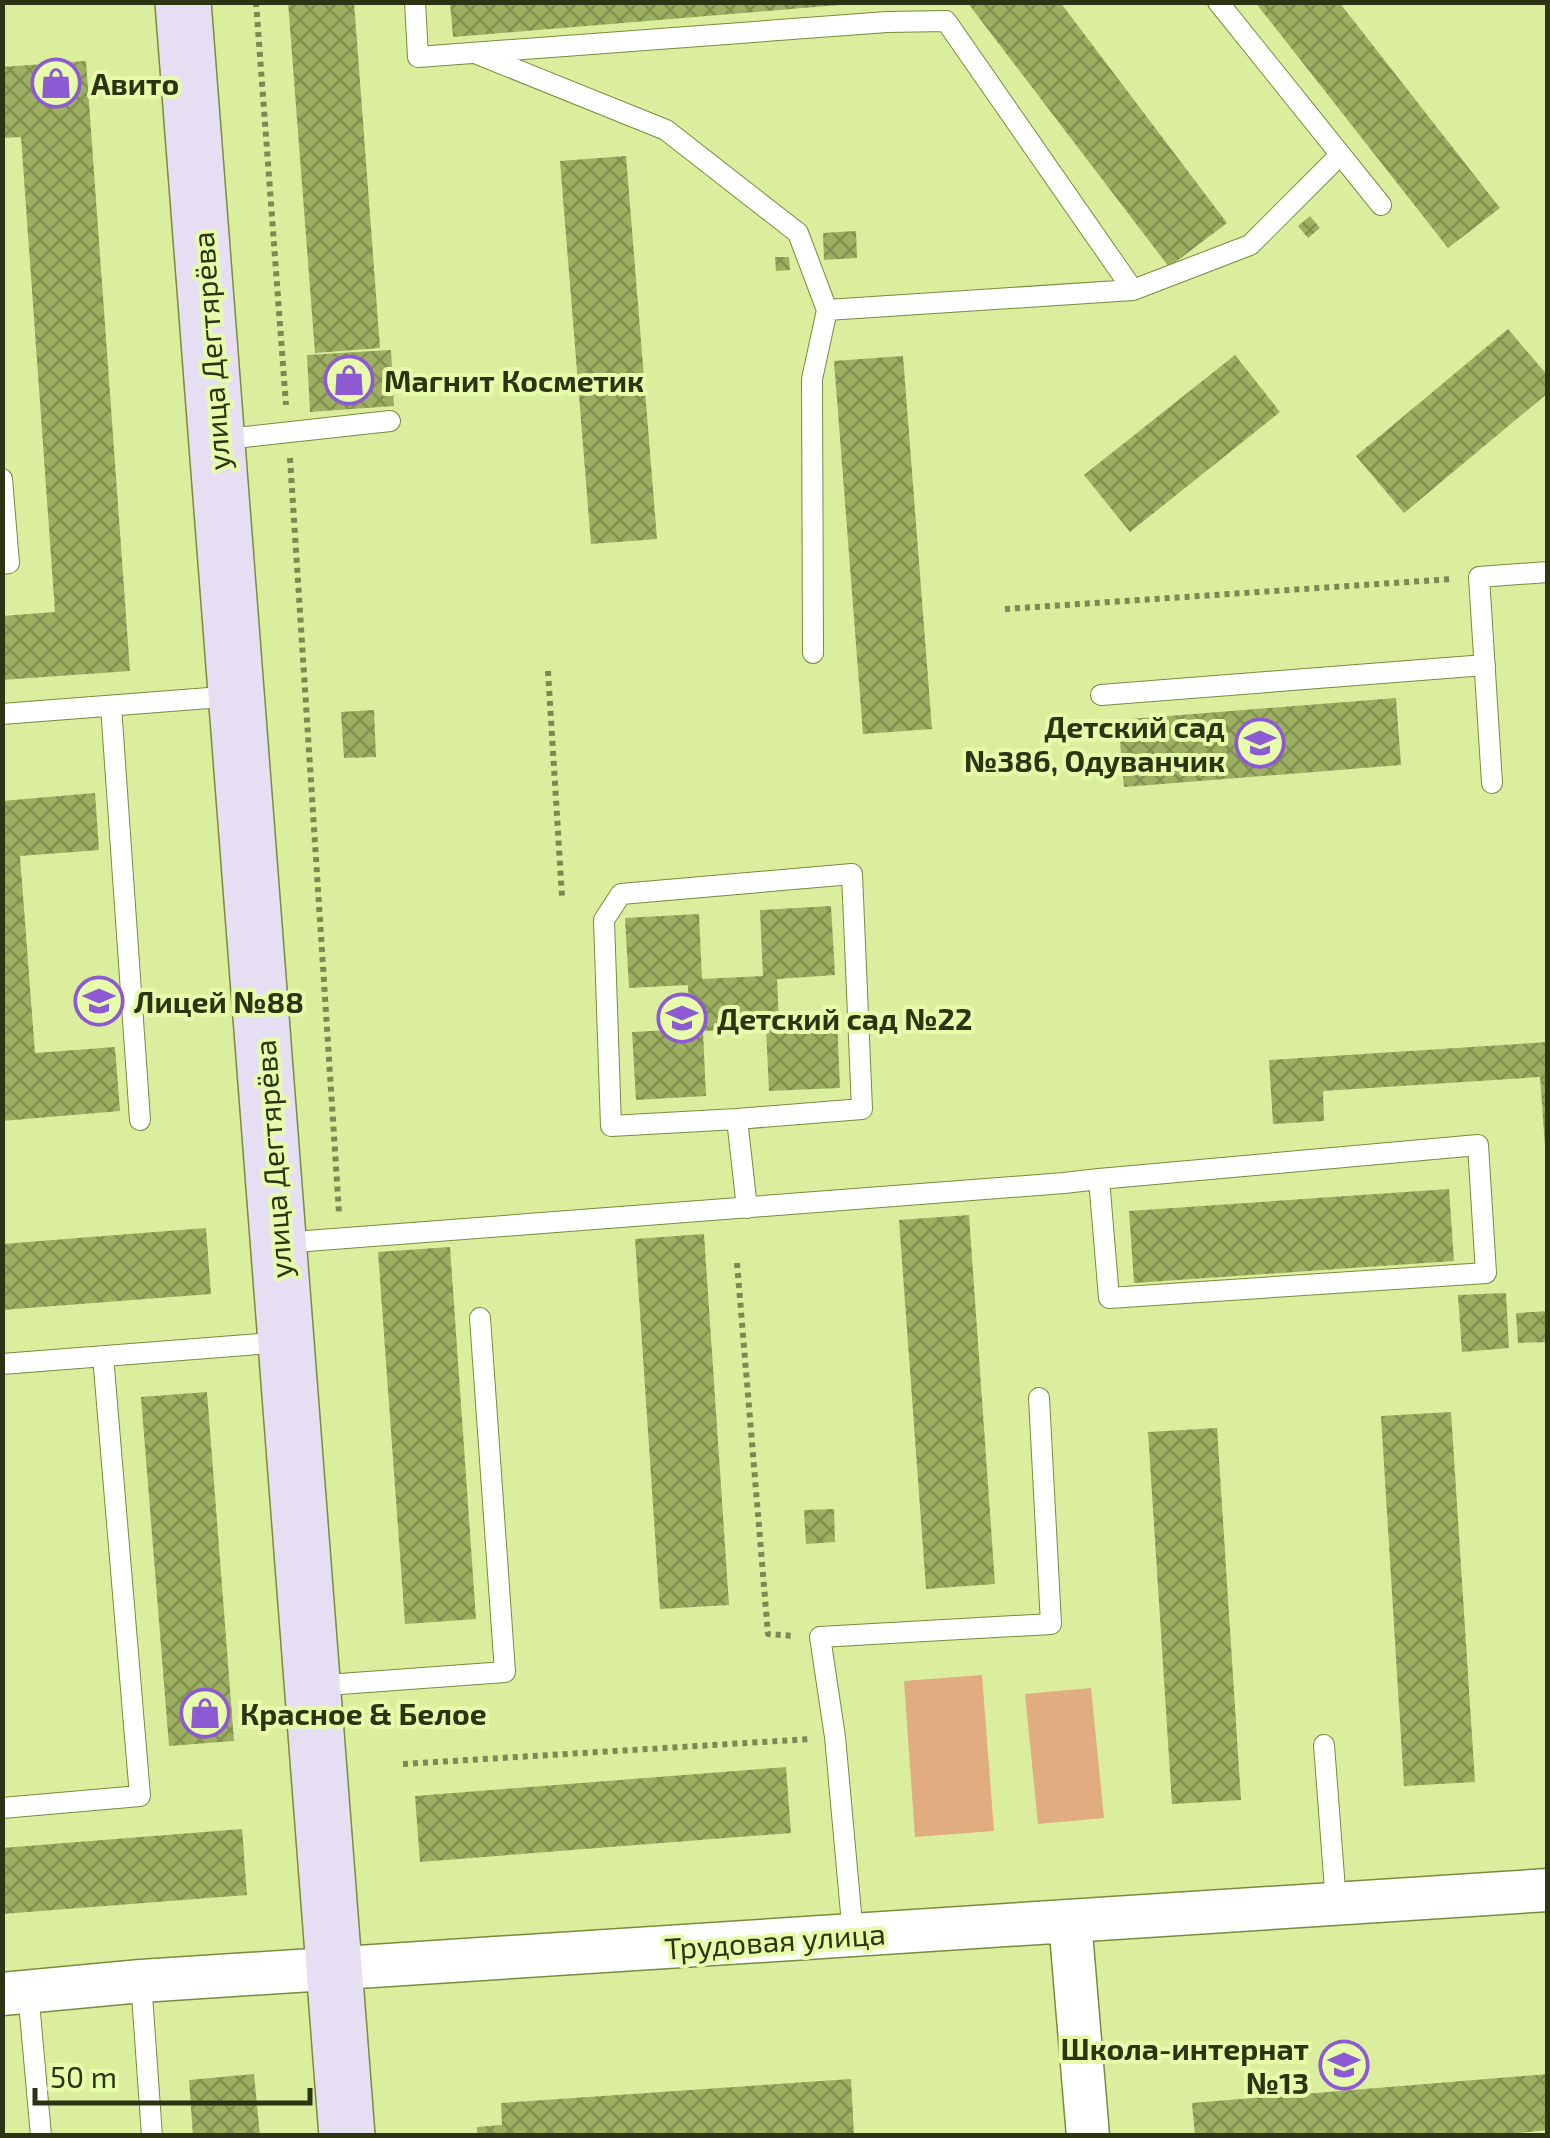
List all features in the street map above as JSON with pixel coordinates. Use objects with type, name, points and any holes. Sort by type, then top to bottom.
[{"type":"street","name":"улица Дегтярёва","points":[[183,2],[347,2136]]},
{"type":"street","name":"Трудовая улица","points":[[15,1993],[141,1981],[1548,1890]]},
{"type":"street","points":[[1070,1921],[1088,2136]]},
{"type":"lane","points":[[415,2],[418,57],[886,12],[946,21],[1132,290]]},
{"type":"lane","points":[[1218,2],[1381,205]]},
{"type":"lane","points":[[475,52],[666,130],[798,233],[827,310],[812,379],[813,653]]},
{"type":"lane","points":[[827,310],[1132,290],[1250,245],[1338,156]]},
{"type":"lane","points":[[217,440],[390,422]]},
{"type":"lane","points":[[2,479],[9,563],[2,564]]},
{"type":"lane","points":[[1492,783],[1479,577],[1548,572]]},
{"type":"lane","points":[[1101,696],[1484,665]]},
{"type":"lane","points":[[2,714],[237,696]]},
{"type":"lane","points":[[111,706],[140,1120]]},
{"type":"lane","points":[[852,874],[862,1108],[737,1120],[611,1126],[604,920],[621,894],[852,874]]},
{"type":"lane","points":[[737,1120],[746,1208]]},
{"type":"lane","points":[[279,1243],[1478,1146],[1486,1272],[1109,1298],[1100,1179]]},
{"type":"lane","points":[[312,1686],[506,1672],[480,1318]]},
{"type":"lane","points":[[2,1364],[286,1342]]},
{"type":"lane","points":[[2,1808],[140,1796],[103,1356]]},
{"type":"lane","points":[[853,1935],[835,1737],[820,1637],[1051,1624],[1039,1398]]},
{"type":"lane","points":[[1324,1745],[1336,1903]]},
{"type":"lane","points":[[141,1981],[152,2136]]},
{"type":"lane","points":[[15,1993],[41,2136]]},
{"type":"path","points":[[256,2],[340,1239]]},
{"type":"path","points":[[1005,609],[1479,577]]},
{"type":"path","points":[[548,671],[562,896]]},
{"type":"path","points":[[737,1263],[768,1634],[820,1637]]},
{"type":"path","points":[[403,1764],[835,1737]]},
{"type":"shaded area","points":[[982,1675],[994,1831],[915,1837],[904,1681]]},
{"type":"shaded area","points":[[1091,1688],[1104,1818],[1038,1824],[1025,1694]]},
{"type":"building","points":[[288,2],[354,2],[380,348],[315,353]]},
{"type":"building","points":[[450,2],[839,2],[839,5],[453,37]]},
{"type":"building","points":[[967,2],[1060,2],[1227,223],[1169,267]]},
{"type":"building","points":[[1255,2],[1339,2],[1500,208],[1448,248]]},
{"type":"building","points":[[86,61],[130,671],[2,680],[2,616],[55,612],[21,137],[2,138],[2,67]]},
{"type":"building","points":[[626,156],[657,539],[591,544],[560,161]]},
{"type":"building","points":[[1310,216],[1320,228],[1308,238],[1298,226]]},
{"type":"building","points":[[856,231],[857,258],[824,260],[823,233]]},
{"type":"building","points":[[775,257],[789,257],[790,270],[776,271]]},
{"type":"building","points":[[1508,329],[1548,376],[1548,393],[1404,513],[1356,456]]},
{"type":"building","points":[[391,350],[394,406],[310,412],[307,355]]},
{"type":"building","points":[[1235,355],[1280,412],[1130,532],[1084,475]]},
{"type":"building","points":[[903,356],[932,729],[863,734],[834,361]]},
{"type":"building","name":"Детский сад №386, Одуванчик","points":[[1396,698],[1401,765],[1124,787],[1118,720]]},
{"type":"building","points":[[374,710],[376,757],[344,758],[341,712]]},
{"type":"building","points":[[95,793],[99,850],[20,856],[35,1053],[115,1047],[120,1111],[2,1121],[2,801]]},
{"type":"building","points":[[831,906],[835,975],[777,979],[779,1022],[837,1019],[840,1088],[769,1091],[766,1028],[703,1031],[706,1096],[636,1100],[632,1032],[690,1029],[688,985],[629,988],[625,918],[699,914],[702,979],[763,976],[760,910]]},
{"type":"building","points":[[1548,1042],[1548,1146],[1540,1077],[1323,1091],[1324,1121],[1273,1124],[1269,1060]]},
{"type":"building","points":[[1449,1189],[1454,1261],[1134,1283],[1129,1211]]},
{"type":"building","points":[[969,1215],[995,1584],[926,1589],[899,1220]]},
{"type":"building","points":[[206,1228],[211,1294],[2,1310],[2,1244]]},
{"type":"building","points":[[704,1234],[729,1605],[660,1609],[635,1239]]},
{"type":"building","points":[[450,1247],[476,1619],[405,1624],[378,1252]]},
{"type":"building","points":[[1506,1293],[1509,1348],[1462,1352],[1458,1295]]},
{"type":"building","points":[[1548,1311],[1548,1342],[1518,1343],[1516,1313]]},
{"type":"building","points":[[207,1392],[234,1741],[169,1746],[141,1397]]},
{"type":"building","points":[[1451,1412],[1475,1782],[1404,1786],[1381,1416]]},
{"type":"building","points":[[1217,1428],[1241,1800],[1172,1804],[1148,1432]]},
{"type":"building","points":[[834,1509],[835,1542],[806,1544],[804,1510]]},
{"type":"building","points":[[786,1767],[791,1833],[420,1862],[415,1796]]},
{"type":"building","points":[[242,1829],[247,1895],[2,1914],[2,1848]]},
{"type":"building","points":[[254,2074],[260,2136],[193,2136],[189,2080]]},
{"type":"building","points":[[1548,2074],[1548,2130],[1519,2136],[1195,2136],[1192,2103]]},
{"type":"building","points":[[851,2079],[854,2136],[477,2136],[477,2127],[502,2125],[501,2103]]},
{"type":"place","name":"Авито","points":[[56,83]]},
{"type":"place","name":"Магнит Косметик","points":[[349,380]]},
{"type":"place","name":"Детский сад №386, Одуванчик","points":[[1260,743]]},
{"type":"place","name":"Лицей №88","points":[[99,1001]]},
{"type":"place","name":"Детский сад №22","points":[[682,1018]]},
{"type":"place","name":"Красное & Белое","points":[[205,1713]]},
{"type":"place","name":"Школа-интернат №13","points":[[1344,2065]]}]
